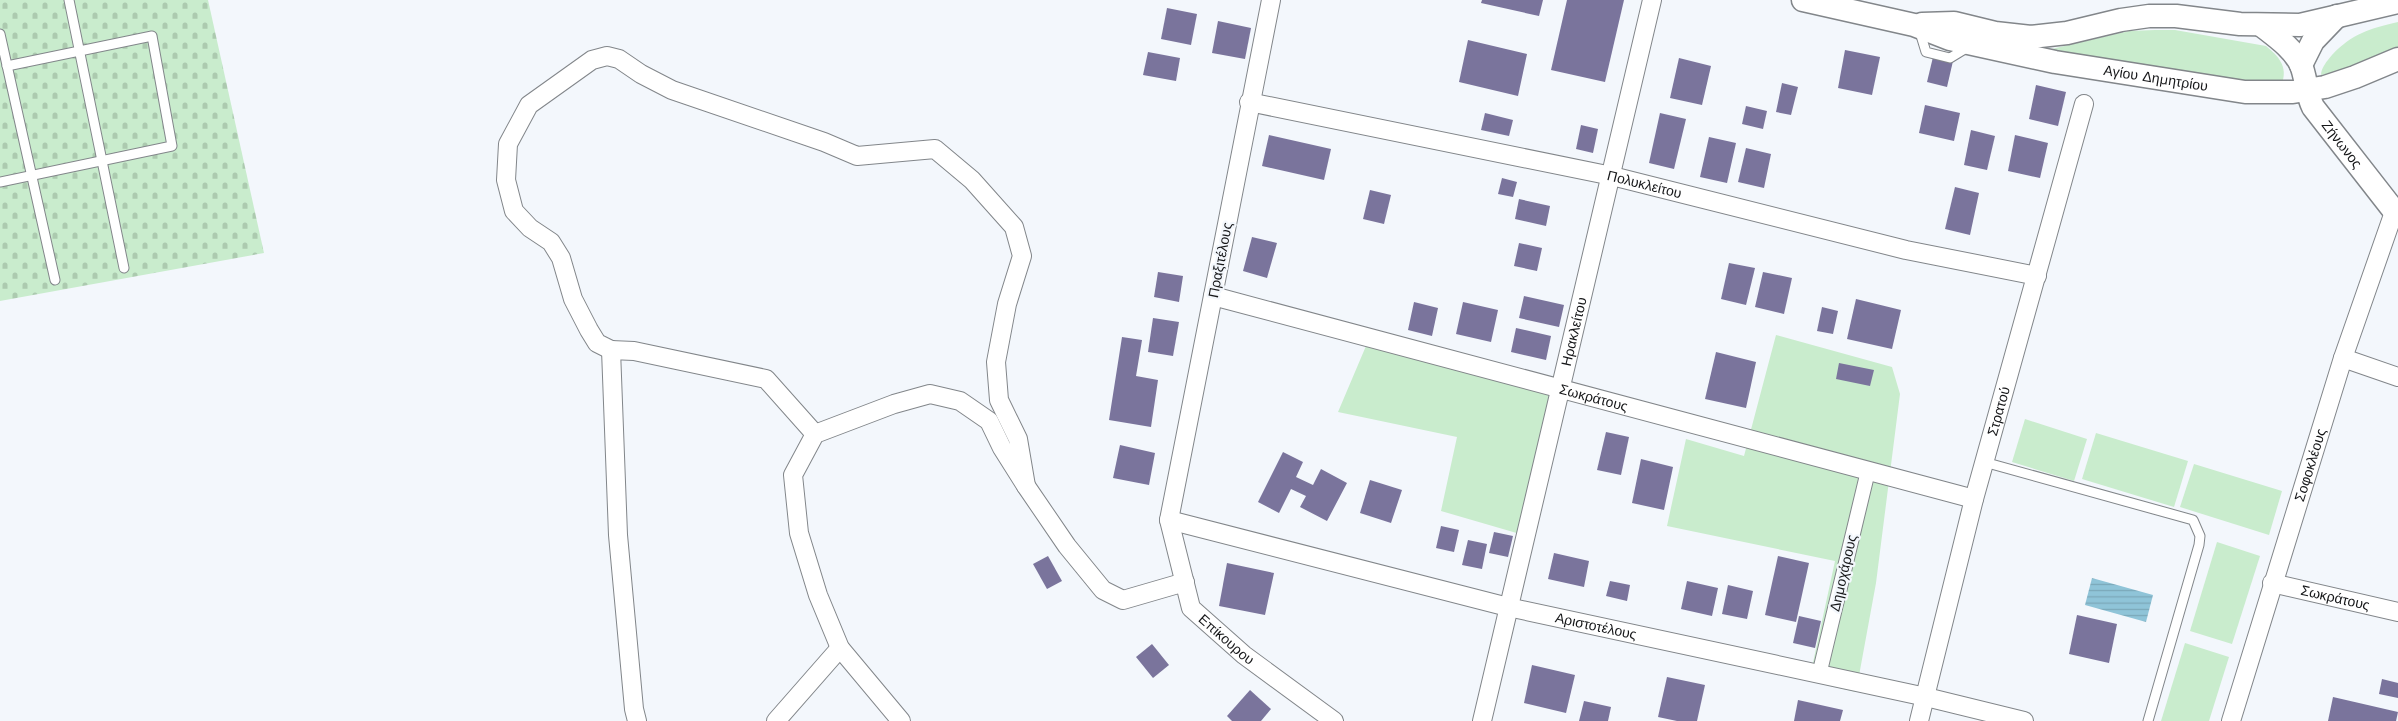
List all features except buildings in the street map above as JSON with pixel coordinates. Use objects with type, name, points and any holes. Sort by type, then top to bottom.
[{"type":"street","name":"Πραξιτέλους","points":[[1169,520],[1249,102],[1271,0]]},
{"type":"street","name":"Ηρακλείτου","points":[[1480,717],[1612,176],[1652,0]]},
{"type":"street","name":"Αγίου Δημητρίου","points":[[1803,0],[1916,26],[1950,39],[1973,45],[2114,73],[2245,92],[2277,93],[2306,90],[2340,83],[2398,59]]},
{"type":"street","name":"Αγίου Δημητρίου","points":[[1916,26],[1954,23],[2001,34],[2031,36],[2068,33],[2121,20],[2156,16],[2261,25],[2300,25],[2398,2]]},
{"type":"street","points":[[2261,25],[2285,44],[2301,65],[2313,41],[2337,16]]},
{"type":"street","points":[[815,434],[766,379],[634,351],[611,350],[597,343],[573,299],[561,258],[551,242],[530,228],[514,211],[506,180],[508,144],[529,105],[592,60],[607,56],[619,59],[641,74],[672,90],[824,142],[857,156],[935,149],[972,180],[1014,227],[1022,256],[1007,304],[996,362],[999,400],[1018,439],[1026,486]]},
{"type":"street","name":"Ζήνωνος","points":[[2301,65],[2306,90],[2318,114],[2396,214]]},
{"type":"street","name":"Πολυκλείτου","points":[[1249,102],[1612,176],[1906,250],[2037,276]]},
{"type":"street","name":"Στρατού","points":[[1919,721],[1974,499],[2084,104]]},
{"type":"street","name":"Σοφοκλέους","points":[[2231,721],[2272,583],[2343,358],[2396,214]]},
{"type":"street","name":"Σωκράτους","points":[[1213,296],[1974,499]]},
{"type":"street","points":[[611,350],[618,535],[634,709],[637,721]]},
{"type":"street","points":[[2343,358],[2398,377]]},
{"type":"street","points":[[902,721],[840,648],[818,595],[799,533],[793,475],[815,434],[894,404],[930,394],[960,401],[989,421],[1002,448],[1026,486],[1067,546],[1102,590],[1123,600],[1185,582]]},
{"type":"street","name":"Δημοχάρους","points":[[1819,674],[1868,471]]},
{"type":"street","name":"Επίκουρου","points":[[1169,520],[1191,608],[1244,655],[1334,721]]},
{"type":"street","name":"Αριστοτέλους","points":[[1169,520],[1508,608],[1926,697],[2024,721]]},
{"type":"street","name":"Σωκράτους","points":[[2272,583],[2398,612]]},
{"type":"street","points":[[776,721],[840,648]]},
{"type":"lane","points":[[68,0],[124,268]]},
{"type":"lane","points":[[0,34],[55,280]]},
{"type":"lane","points":[[0,182],[172,146],[152,36],[7,66]]},
{"type":"lane","points":[[1984,462],[2193,520],[2200,536],[2199,545],[2148,721]]},
{"type":"green space","points":[[0,0],[208,0],[264,253],[0,301]]},
{"type":"green space","points":[[2398,22],[2398,49],[2349,69],[2321,75],[2323,67],[2332,55],[2354,37]]},
{"type":"green space","points":[[2175,30],[2266,46],[2283,66],[2284,77],[2282,83],[2224,80],[2043,51],[2129,31]]},
{"type":"green space","points":[[1776,335],[1892,367],[1900,394],[1876,583],[1856,692],[1809,681],[1835,561],[1667,526],[1686,439],[1744,456]]},
{"type":"green space","points":[[1366,346],[1563,398],[1550,470],[1533,465],[1520,534],[1441,511],[1457,437],[1338,412]]},
{"type":"green space","points":[[2025,419],[2087,439],[2074,481],[2012,462]]},
{"type":"green space","points":[[2096,433],[2188,461],[2174,507],[2082,479]]},
{"type":"green space","points":[[2194,464],[2282,491],[2269,535],[2180,507]]},
{"type":"green space","points":[[2217,542],[2260,556],[2232,644],[2190,631]]},
{"type":"green space","points":[[2185,643],[2229,657],[2209,721],[2161,721]]},
{"type":"water","points":[[2092,578],[2153,595],[2146,622],[2085,605]]}]
